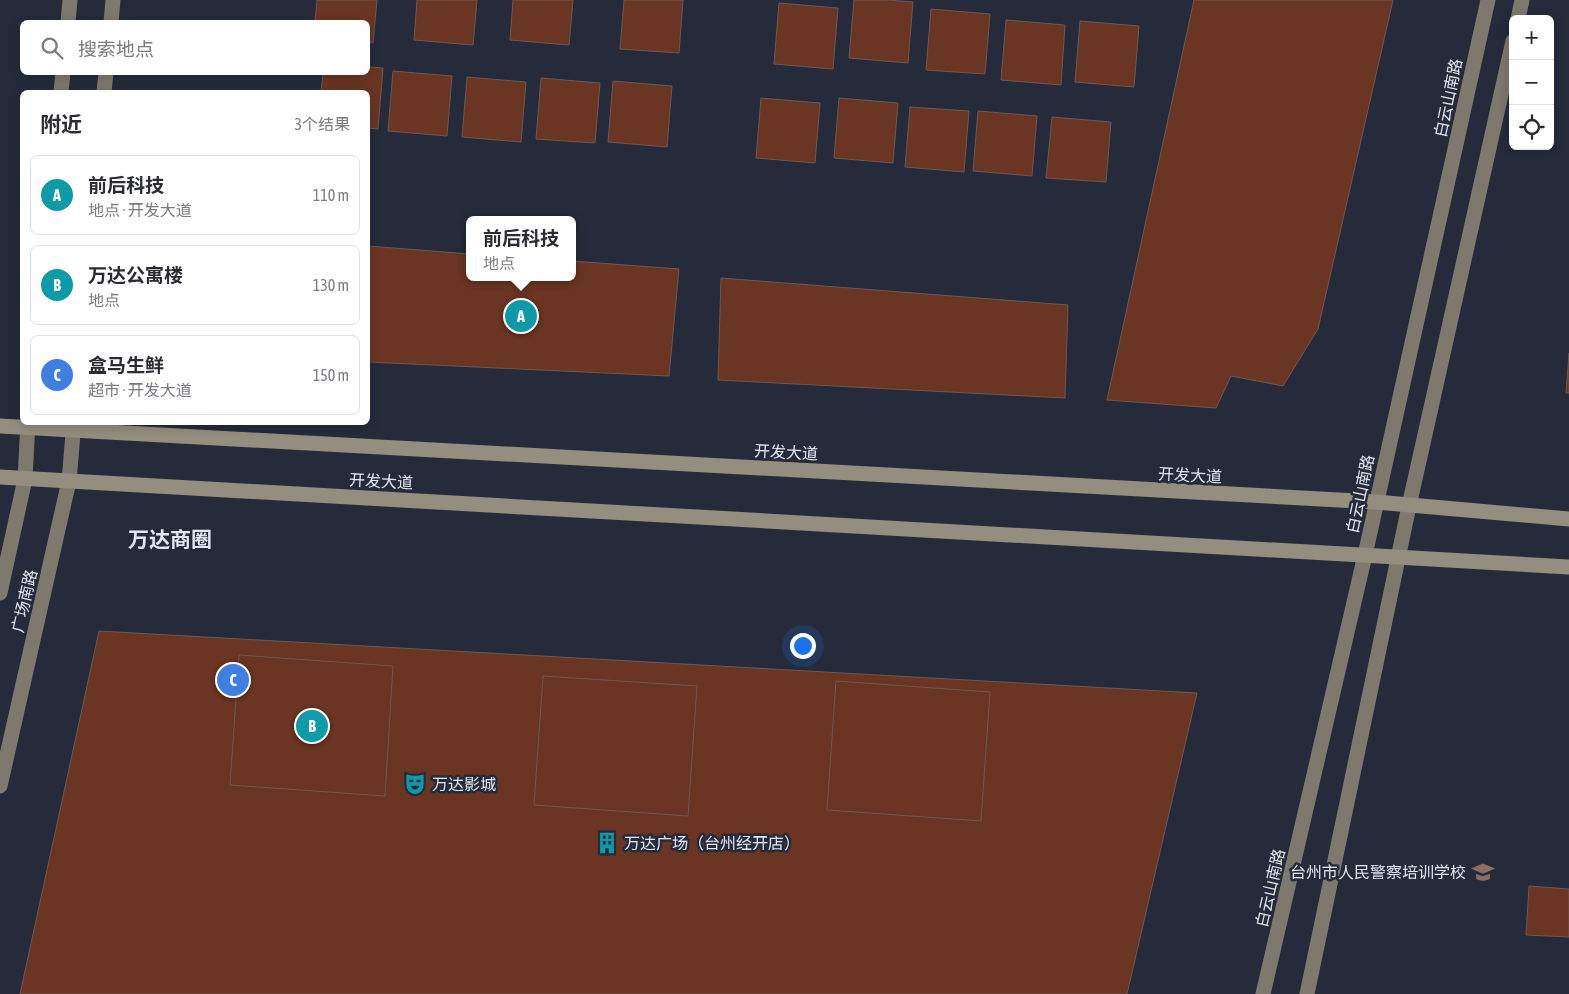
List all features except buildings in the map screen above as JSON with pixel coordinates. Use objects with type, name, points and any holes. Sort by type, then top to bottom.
[{"type":"main road","points":[[68,20],[70,0]]},
{"type":"main road","points":[[111,20],[113,0]]},
{"type":"main road","name":"白云山南路","points":[[1263,994],[1365,555],[1488,0]]},
{"type":"main road","points":[[1519,15],[1522,0]]},
{"type":"main road","points":[[1307,994],[1409,506],[1509,59]]},
{"type":"main road","points":[[61,90],[63,75]]},
{"type":"main road","points":[[104,90],[106,75]]},
{"type":"main road","name":"广场南路","points":[[0,594],[25,478],[28,425]]},
{"type":"main road","name":"开发大道","points":[[0,426],[73,426],[1376,502],[1569,519]]},
{"type":"main road","name":"广场南路","points":[[0,786],[69,481],[73,426]]},
{"type":"main road","name":"开发大道","points":[[0,477],[1569,567]]},
{"type":"place","name":"前后科技","points":[[521,316]]},
{"type":"place","name":"盒马生鲜","points":[[233,680]]},
{"type":"place","name":"万达公寓楼","points":[[312,726]]},
{"type":"place","name":"万达影城","points":[[415,784]]},
{"type":"place","name":"万达广场（台州经开店）","points":[[607,843]]},
{"type":"place","name":"台州市人民警察培训学校","points":[[1483,872]]},
{"type":"district","name":"万达商圈","points":[[170,539]]}]
